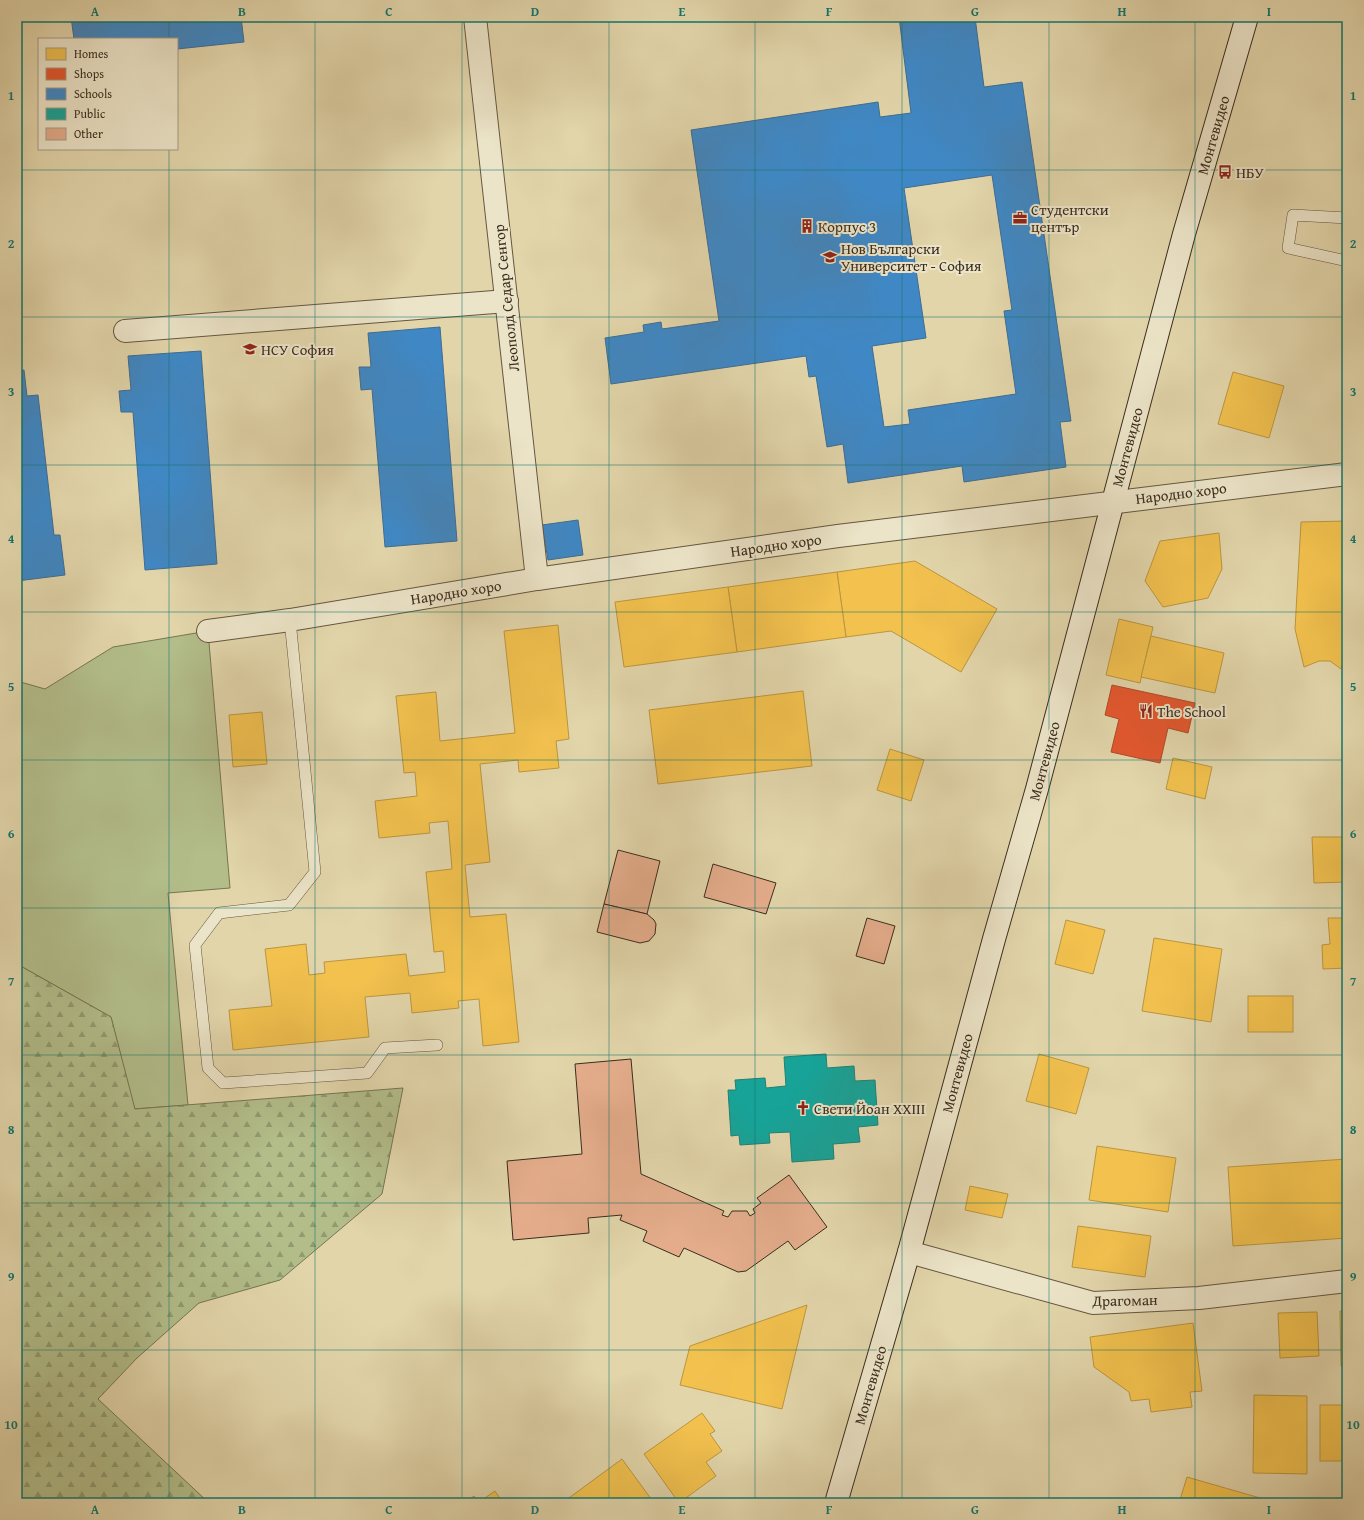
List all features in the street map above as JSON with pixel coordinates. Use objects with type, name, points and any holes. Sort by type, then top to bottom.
[{"type":"street","name":"Леополд Седар Сенгор","points":[[475,17],[537,579]]},
{"type":"street","name":"Монтевидео","points":[[836,1503],[909,1252],[994,939],[1039,781],[1184,234],[1247,17]]},
{"type":"street","points":[[125,331],[507,301]]},
{"type":"street","name":"Народно хоро","points":[[208,630],[290,620],[537,579],[838,536],[1347,474]]},
{"type":"street","name":"Драгоман","points":[[909,1252],[1093,1303],[1199,1298],[1347,1281]]},
{"type":"lane","points":[[1347,218],[1294,215],[1288,248],[1347,261]]},
{"type":"lane","points":[[290,620],[315,872],[289,905],[219,913],[195,945],[208,1068],[224,1083],[367,1073],[385,1048],[437,1046]]},
{"type":"green space","points":[[208,631],[230,888],[168,893],[188,1105],[134,1109],[111,1017],[17,964],[17,681],[45,689],[113,647]]},
{"type":"green space","points":[[17,964],[111,1017],[135,1109],[403,1088],[382,1194],[280,1280],[199,1303],[137,1358],[98,1399],[209,1503],[17,1503]]},
{"type":"building: Homes","points":[[1233,372],[1284,386],[1269,438],[1218,424]]},
{"type":"building: Homes","points":[[1347,521],[1347,648],[1341,669],[1330,661],[1319,661],[1304,667],[1295,629],[1301,522]]},
{"type":"building: Homes","points":[[1219,533],[1222,569],[1208,598],[1163,607],[1145,581],[1160,541]]},
{"type":"building: Homes","points":[[915,561],[997,609],[961,672],[891,631],[846,637],[837,572]]},
{"type":"building: Homes","points":[[837,572],[846,637],[737,652],[728,587]]},
{"type":"building: Homes","points":[[728,587],[737,652],[624,667],[615,602]]},
{"type":"building: Homes","points":[[1119,619],[1153,627],[1140,683],[1106,675]]},
{"type":"building: Homes","points":[[558,625],[569,739],[556,741],[559,768],[519,772],[518,760],[480,764],[490,862],[465,865],[470,917],[506,914],[519,1042],[483,1046],[479,999],[458,1001],[459,1008],[412,1013],[410,993],[365,997],[369,1037],[233,1050],[229,1010],[272,1006],[265,949],[306,944],[309,975],[325,973],[324,962],[406,954],[409,976],[445,972],[443,951],[434,952],[426,872],[452,869],[448,821],[429,823],[430,833],[379,838],[375,801],[417,796],[415,772],[404,773],[396,696],[436,692],[440,741],[515,733],[504,631]]},
{"type":"building: Homes","points":[[1151,636],[1224,653],[1215,693],[1141,677]]},
{"type":"building: Homes","points":[[803,691],[812,766],[658,784],[649,710]]},
{"type":"building: Homes","points":[[262,712],[267,764],[233,767],[229,715]]},
{"type":"building: Homes","points":[[890,749],[924,760],[911,801],[877,790]]},
{"type":"building: Homes","points":[[1173,758],[1212,767],[1205,799],[1166,789]]},
{"type":"building: Homes","points":[[1312,837],[1347,837],[1347,882],[1314,883]]},
{"type":"building: Homes","points":[[1328,918],[1347,918],[1347,968],[1323,969],[1322,945],[1330,944]]},
{"type":"building: Homes","points":[[1066,920],[1105,930],[1093,974],[1055,964]]},
{"type":"building: Homes","points":[[1154,938],[1222,949],[1211,1022],[1142,1011]]},
{"type":"building: Homes","points":[[1248,996],[1293,996],[1293,1032],[1248,1032]]},
{"type":"building: Homes","points":[[1039,1054],[1089,1068],[1076,1114],[1026,1101]]},
{"type":"building: Homes","points":[[1097,1146],[1176,1158],[1168,1212],[1089,1200]]},
{"type":"building: Homes","points":[[1347,1159],[1347,1238],[1233,1246],[1228,1167]]},
{"type":"building: Homes","points":[[970,1186],[1008,1194],[1002,1218],[965,1210]]},
{"type":"building: Homes","points":[[1078,1226],[1151,1236],[1145,1277],[1072,1267]]},
{"type":"building: Homes","points":[[807,1305],[782,1409],[680,1385],[690,1346]]},
{"type":"building: Homes","points":[[1340,1311],[1347,1311],[1347,1366],[1341,1366]]},
{"type":"building: Homes","points":[[1317,1312],[1319,1356],[1280,1358],[1278,1313]]},
{"type":"building: Homes","points":[[1193,1323],[1202,1391],[1190,1392],[1192,1407],[1151,1412],[1149,1399],[1131,1401],[1129,1392],[1094,1367],[1090,1337]]},
{"type":"building: Homes","points":[[1254,1395],[1307,1396],[1307,1474],[1253,1473]]},
{"type":"building: Homes","points":[[1320,1405],[1347,1405],[1347,1461],[1320,1461]]},
{"type":"building: Homes","points":[[702,1413],[715,1431],[710,1434],[722,1451],[706,1462],[716,1476],[679,1503],[644,1454]]},
{"type":"building: Homes","points":[[622,1459],[654,1503],[562,1503]]},
{"type":"building: Homes","points":[[1187,1477],[1274,1502],[1274,1503],[1179,1503]]},
{"type":"building: Homes","points":[[495,1491],[503,1503],[464,1503],[474,1496],[479,1502]]},
{"type":"building: Shops","points":[[1112,685],[1195,703],[1188,733],[1168,728],[1160,763],[1111,752],[1119,719],[1105,715]]},
{"type":"building: Schools","points":[[71,17],[241,17],[244,42],[178,49],[178,38],[74,38]]},
{"type":"building: Schools","name":"Корпус 3","points":[[899,17],[975,17],[984,87],[1022,82],[1071,421],[1060,422],[1066,467],[964,482],[962,466],[848,483],[843,444],[827,447],[816,376],[809,377],[806,356],[611,384],[605,338],[644,332],[643,325],[661,322],[662,329],[719,321],[691,130],[878,102],[880,117],[911,113]],"holes":[[[992,175],[1012,310],[1004,311],[1016,394],[908,410],[910,424],[884,427],[872,346],[926,338],[904,188]]]},
{"type":"building: Schools","points":[[440,327],[457,541],[385,547],[372,389],[361,390],[359,367],[371,367],[368,333]]},
{"type":"building: Schools","points":[[201,351],[217,564],[145,570],[133,412],[121,412],[119,391],[131,390],[128,356]]},
{"type":"building: Schools","points":[[24,370],[27,396],[38,395],[54,535],[60,535],[65,575],[17,581],[17,371]]},
{"type":"building: Schools","points":[[578,520],[583,555],[548,560],[542,525]]},
{"type":"building: Public","name":"Свети Йоан XXIII","points":[[826,1054],[827,1068],[854,1066],[855,1081],[875,1080],[878,1125],[858,1127],[860,1142],[833,1144],[834,1159],[792,1162],[790,1132],[769,1133],[770,1143],[740,1145],[739,1135],[731,1136],[728,1090],[736,1090],[735,1080],[765,1078],[766,1088],[786,1086],[784,1057]]},
{"type":"building: Other","points":[[618,850],[660,861],[647,914],[604,904]]},
{"type":"building: Other","points":[[713,864],[776,883],[766,914],[704,897]]},
{"type":"building: Other","points":[[604,904],[647,914],[656,924],[655,934],[649,941],[640,943],[597,932]]},
{"type":"building: Other","points":[[867,918],[895,926],[884,964],[856,956]]},
{"type":"building: Other","points":[[631,1059],[641,1174],[724,1211],[722,1215],[728,1217],[732,1211],[747,1211],[750,1216],[755,1213],[753,1209],[761,1203],[757,1198],[789,1175],[827,1227],[795,1250],[788,1241],[746,1271],[738,1272],[684,1248],[679,1257],[643,1241],[647,1231],[620,1220],[622,1215],[588,1218],[589,1233],[513,1240],[507,1161],[582,1154],[575,1064]]},
{"type":"place","name":"НБУ","points":[[1225,172]]},
{"type":"place","name":"Студентски център","points":[[1020,218]]},
{"type":"place","name":"Корпус 3","points":[[807,226]]},
{"type":"place","name":"Нов Български Университет - София","points":[[830,257]]},
{"type":"place","name":"НСУ София","points":[[250,349]]},
{"type":"place","name":"The School","points":[[1146,711]]},
{"type":"place","name":"Свети Йоан XXIII","points":[[803,1108]]}]
